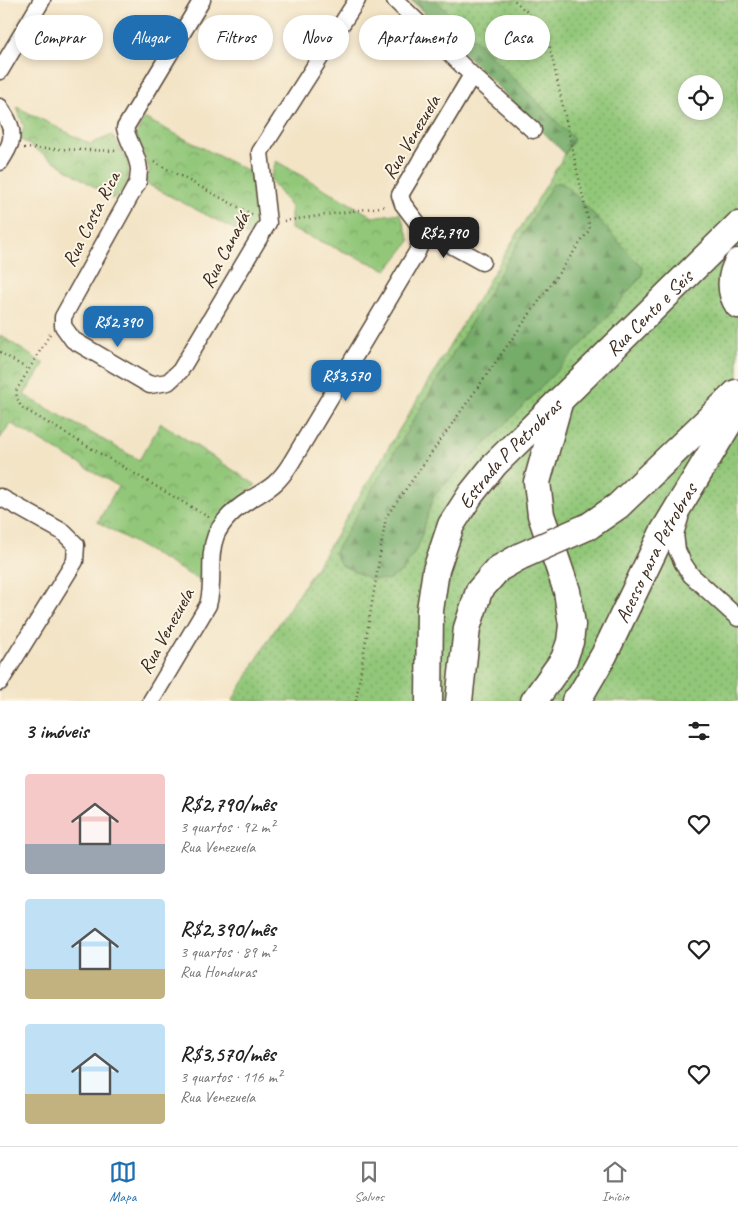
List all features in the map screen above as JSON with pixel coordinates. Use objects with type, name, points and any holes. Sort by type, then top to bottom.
[{"type":"main road","name":"Rua Cento e Seis","points":[[560,400],[738,225]]},
{"type":"main road","points":[[738,262],[731,284],[734,298],[738,305]]},
{"type":"main road","name":"Acesso para Petrobras","points":[[459,701],[467,628],[479,591],[498,568],[589,526],[618,506],[738,391]]},
{"type":"main road","name":"Estrada P Petrobras","points":[[429,701],[430,610],[436,570],[451,525],[471,494],[495,464],[560,400]]},
{"type":"main road","name":"Estrada P Petrobras","points":[[534,701],[564,659],[570,642],[572,624],[567,591],[541,516],[537,482],[560,400]]},
{"type":"main road","name":"Acesso para Petrobras","points":[[575,701],[580,696],[604,655],[662,534],[738,408]]},
{"type":"street","points":[[0,71],[42,0]]},
{"type":"street","name":"Rua Costa Rica","points":[[63,326],[64,317],[138,182],[139,168],[125,128],[202,0]]},
{"type":"street","name":"Rua Canadá","points":[[63,326],[74,340],[150,385],[168,382],[180,371],[268,223],[260,152],[357,0]]},
{"type":"street","points":[[394,0],[533,130]]},
{"type":"street","name":"Rua Venezuela","points":[[151,701],[208,605],[212,588],[212,548],[222,525],[239,507],[273,485],[291,464],[417,252],[422,240],[422,229],[403,204],[400,195],[472,75]]},
{"type":"street","points":[[0,106],[12,132],[9,148],[0,162]]},
{"type":"street","points":[[422,229],[482,262]]},
{"type":"street","points":[[693,483],[675,534],[677,550],[691,576],[738,618]]},
{"type":"street","points":[[0,497],[64,532],[76,545],[75,560],[0,682]]},
{"type":"path","points":[[356,701],[386,517],[590,229],[546,30],[514,0]]},
{"type":"path","points":[[9,148],[134,152],[268,223],[403,204]]},
{"type":"path","points":[[63,326],[52,332],[16,392],[18,401],[23,409],[222,525]]},
{"type":"path","points":[[0,352],[29,370]]},
{"type":"green space","points":[[411,0],[436,0],[451,15],[426,15]]},
{"type":"green space","points":[[436,0],[738,0],[738,701],[232,701],[269,639],[324,555],[574,139],[496,60],[550,60],[550,15],[485,15],[485,49],[475,39],[475,15],[451,15]]},
{"type":"green space","points":[[475,39],[485,49],[485,60],[496,60],[574,139],[565,154],[471,60],[475,60]]},
{"type":"green space","points":[[17,107],[90,144],[112,135],[129,163],[126,187],[113,199],[20,139],[24,127]]},
{"type":"green space","points":[[144,118],[250,172],[257,203],[256,225],[247,236],[145,183],[150,170],[135,136]]},
{"type":"green space","points":[[276,161],[373,217],[400,213],[410,241],[387,270],[291,229],[291,207],[270,180]]},
{"type":"green space","points":[[558,182],[568,187],[643,268],[641,278],[604,321],[530,399],[433,497],[418,547],[403,571],[388,580],[370,579],[341,565],[334,553],[552,185]]},
{"type":"green space","points":[[0,335],[44,364],[24,395],[139,460],[161,423],[256,485],[237,501],[206,548],[199,580],[98,522],[118,486],[10,423],[0,439]]}]
